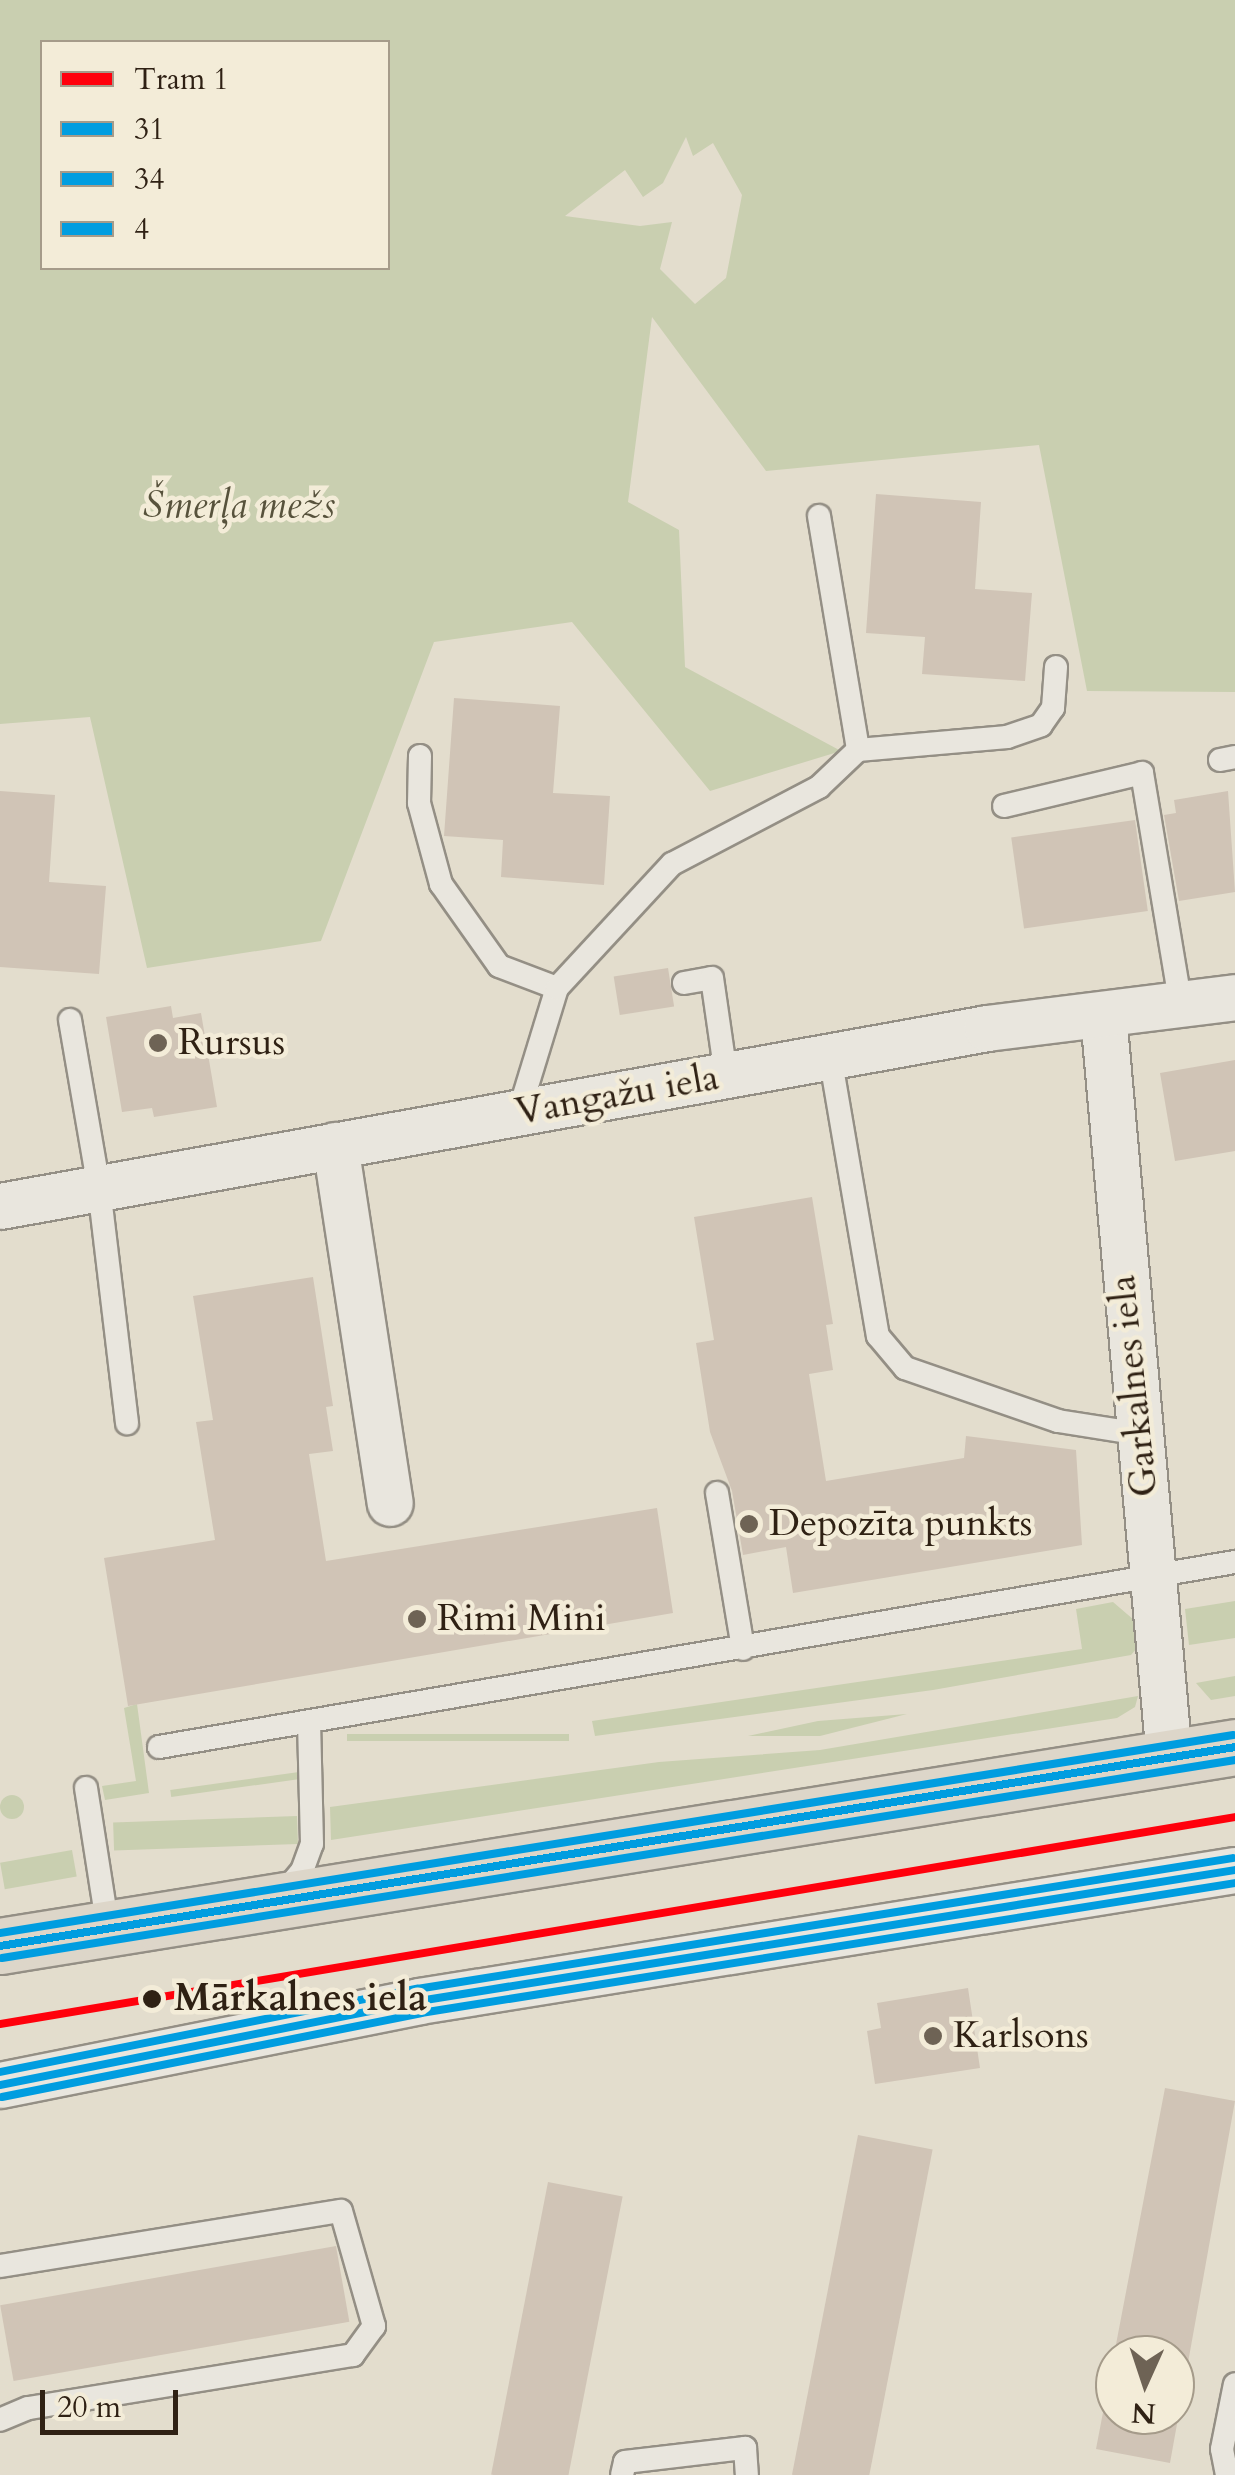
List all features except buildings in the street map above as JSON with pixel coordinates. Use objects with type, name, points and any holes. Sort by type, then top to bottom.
[{"type":"highway","points":[[0,1946],[1235,1747]]},
{"type":"street","name":"Vangažu iela","points":[[0,1206],[830,1056],[1235,997]]},
{"type":"street","name":"Garkalnes iela","points":[[1103,1016],[1136,1433],[1155,1574],[1170,1757]]},
{"type":"street","points":[[335,1145],[390,1503]]},
{"type":"street","points":[[0,2084],[419,2001],[1235,1870]]},
{"type":"lane","points":[[820,516],[858,750]]},
{"type":"lane","points":[[520,1112],[557,988],[672,864],[819,787],[858,750],[1007,737],[1041,725],[1053,708],[1056,667]]},
{"type":"lane","points":[[420,756],[419,803],[441,884],[499,966],[557,988]]},
{"type":"lane","points":[[1004,806],[1142,773],[1181,1005]]},
{"type":"lane","points":[[684,983],[712,978],[726,1075]]},
{"type":"lane","points":[[70,1020],[99,1188],[127,1423]]},
{"type":"lane","points":[[830,1056],[878,1336],[906,1368],[1058,1421],[1136,1433]]},
{"type":"lane","points":[[717,1493],[743,1649]]},
{"type":"lane","points":[[159,1747],[1235,1562]]},
{"type":"lane","points":[[277,1900],[302,1872],[312,1844],[310,1723]]},
{"type":"lane","points":[[86,1788],[108,1929]]},
{"type":"lane","points":[[0,2266],[341,2211],[374,2326],[353,2355],[28,2408],[0,2420]]},
{"type":"lane","points":[[1226,2475],[1222,2449],[1235,2384]]},
{"type":"lane","points":[[622,2475],[624,2462],[745,2448],[747,2475]]},
{"type":"green space","name":"Šmerļa mežs","points":[[0,0],[1235,0],[1235,692],[1087,691],[1039,445],[766,471],[652,317],[628,502],[679,530],[685,667],[841,751],[710,791],[572,622],[434,642],[321,941],[147,968],[90,717],[0,724]],"holes":[[[686,137],[693,156],[713,143],[742,195],[726,278],[695,304],[660,269],[672,222],[640,226],[565,216],[625,170],[643,197],[663,183]]]},
{"type":"green space","points":[[1235,1601],[1235,1638],[1189,1645],[1185,1609]]},
{"type":"green space","points":[[1113,1602],[1134,1620],[1138,1647],[1131,1655],[933,1690],[595,1736],[592,1721],[1082,1649],[1076,1609]]},
{"type":"green space","points":[[1235,1676],[1235,1696],[1211,1700],[1196,1683]]},
{"type":"green space","points":[[1138,1696],[1135,1707],[1117,1718],[331,1840],[330,1807],[659,1762],[820,1750]]},
{"type":"green space","points":[[137,1704],[149,1793],[105,1800],[102,1786],[136,1781],[124,1708]]},
{"type":"green space","points":[[907,1714],[820,1736],[748,1736],[818,1721]]},
{"type":"green space","points":[[347,1734],[569,1734],[569,1741],[347,1741]]},
{"type":"green space","points":[[299,1772],[300,1779],[171,1797],[170,1790]]},
{"type":"green space","points":[[12,1795],[24,1807],[12,1819],[0,1807]]},
{"type":"green space","points":[[297,1816],[298,1844],[114,1850],[113,1822]]},
{"type":"green space","points":[[72,1850],[77,1877],[5,1889],[0,1863]]},
{"type":"tram line","name":"1","points":[[0,2024],[1235,1817]]},
{"type":"transit line","name":"4","points":[[0,1933],[1233,1735]]},
{"type":"transit line","name":"31","points":[[0,1946],[1235,1747]]},
{"type":"transit line","name":"34","points":[[2,1958],[1235,1760]]},
{"type":"transit line","name":"4","points":[[0,2072],[417,1989],[1233,1858]]},
{"type":"transit line","name":"31","points":[[0,2085],[419,2001],[1235,1870]]},
{"type":"transit line","name":"34","points":[[2,2097],[421,2013],[1235,1883]]},
{"type":"place","name":"Rursus","points":[[158,1043]]},
{"type":"place","name":"Depozīta punkts","points":[[749,1524]]},
{"type":"place","name":"Rimi Mini","points":[[417,1619]]},
{"type":"place","name":"Mārkalnes iela","points":[[152,1999]]},
{"type":"place","name":"Karlsons","points":[[933,2036]]}]
